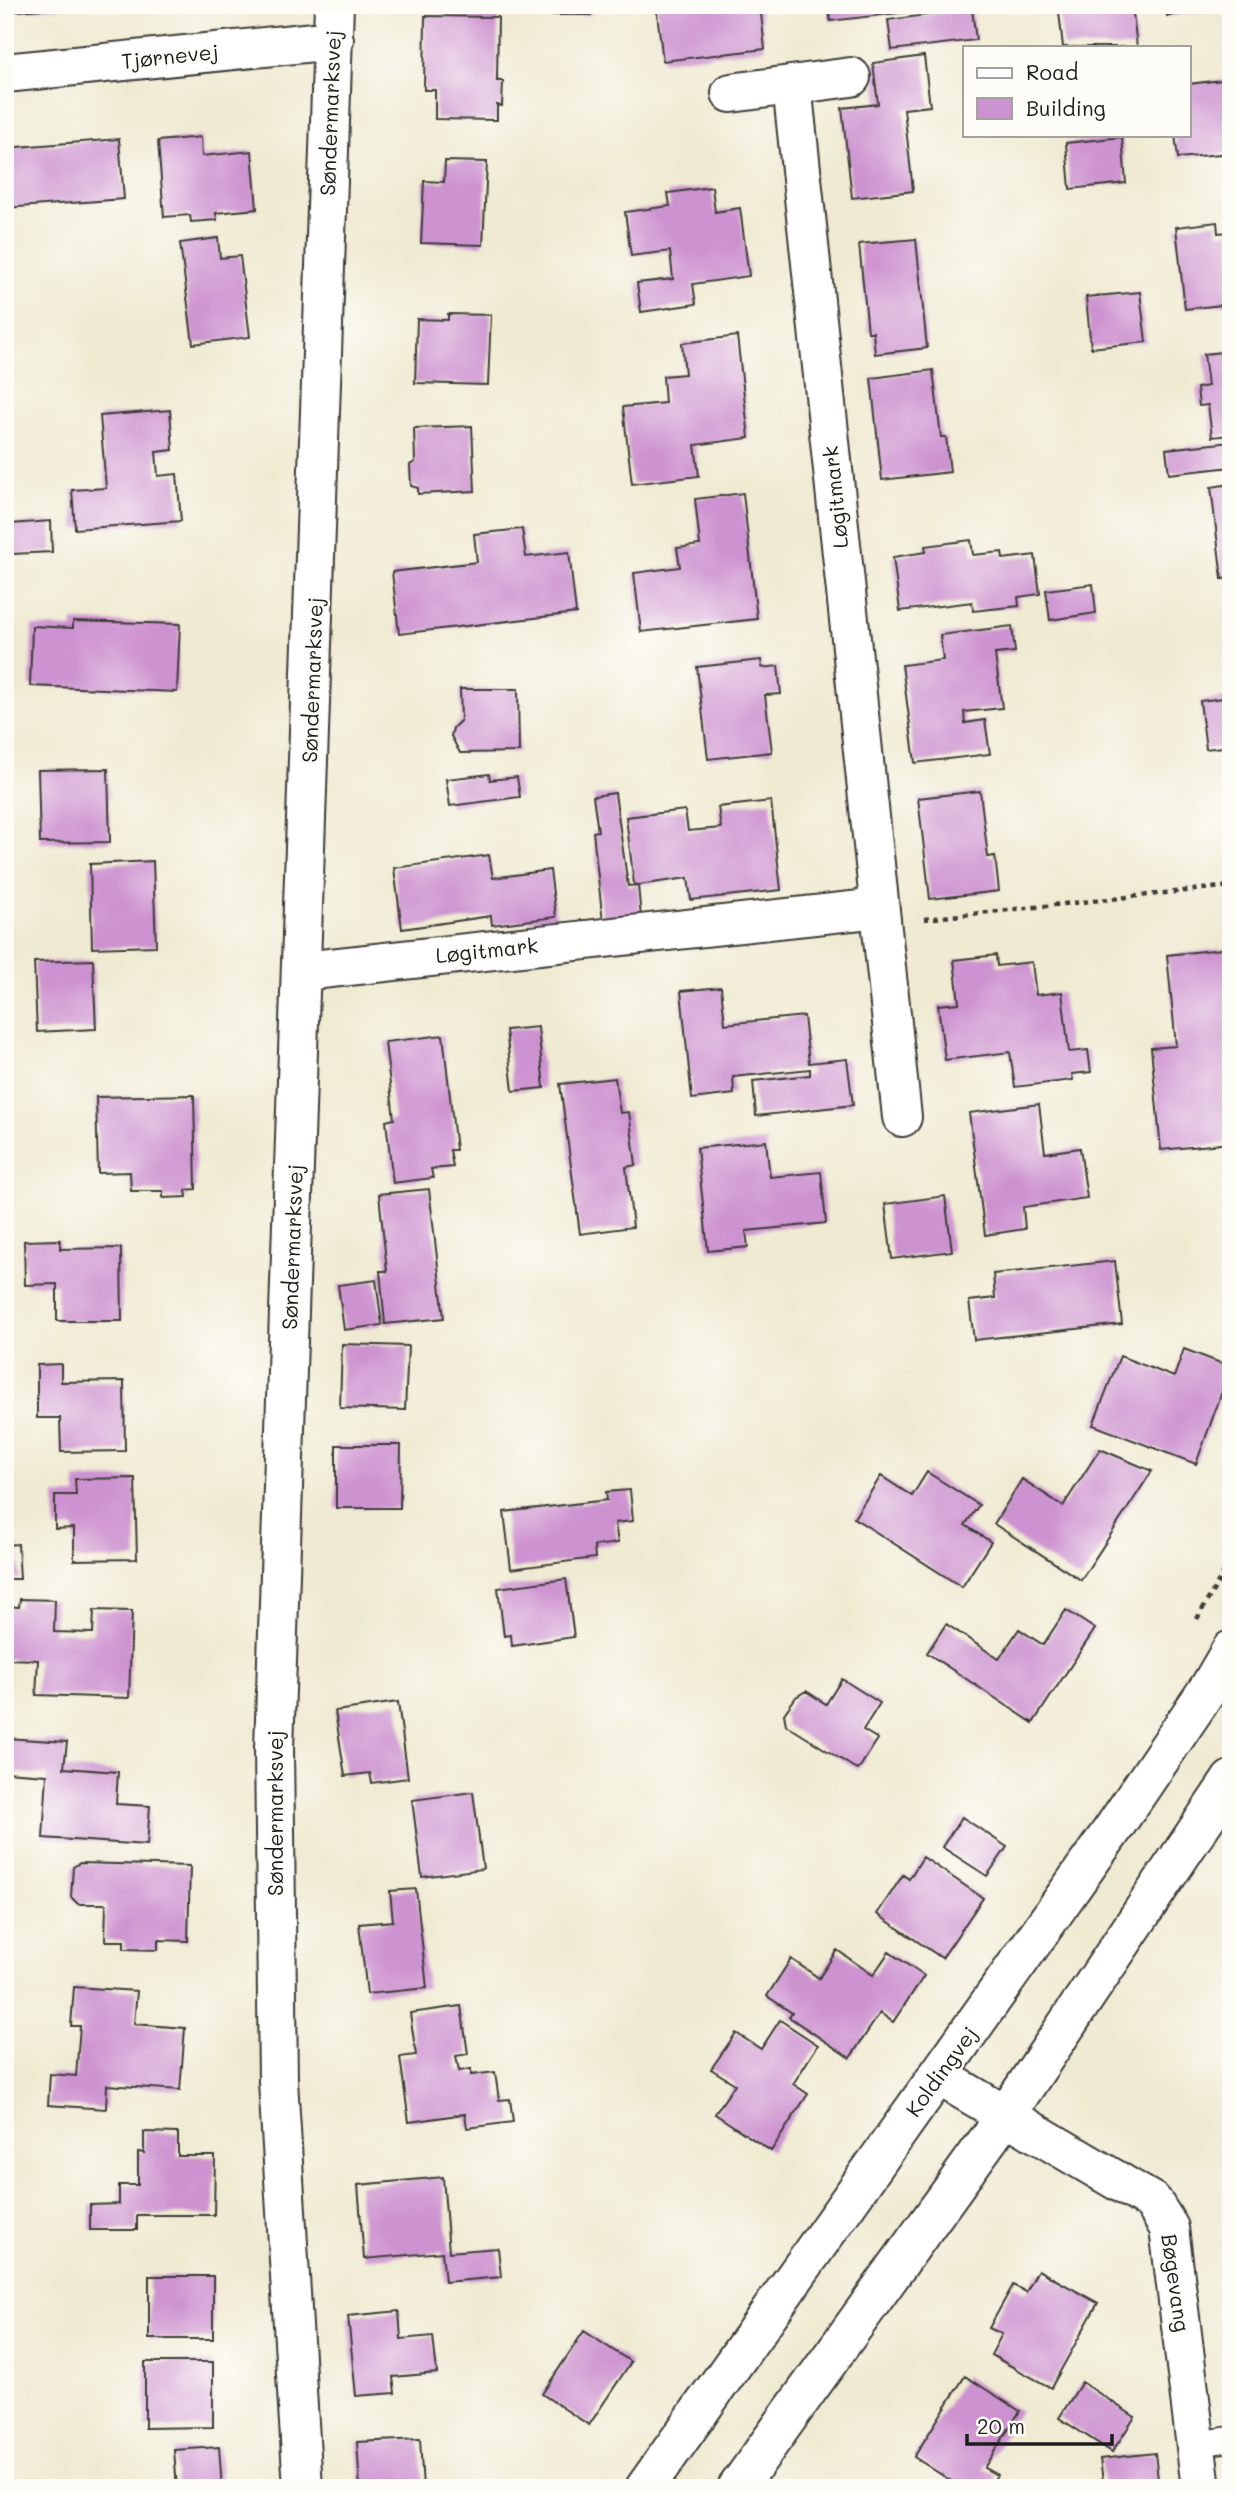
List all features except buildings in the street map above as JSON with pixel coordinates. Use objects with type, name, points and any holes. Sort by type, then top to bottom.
[{"type":"street","name":"Tjørnevej","points":[[5,73],[334,23]]},
{"type":"street","name":"Søndermarksvej","points":[[303,2488],[278,2081],[274,1748],[334,23]]},
{"type":"street","points":[[731,93],[851,77]]},
{"type":"street","name":"Løgitmark","points":[[792,85],[902,1117]]},
{"type":"street","name":"Løgitmark","points":[[303,971],[880,916]]},
{"type":"street","name":"Koldingvej","points":[[645,2488],[1113,1829],[1210,1686],[1231,1650]]},
{"type":"street","points":[[737,2488],[1006,2115],[1231,1780]]},
{"type":"street","name":"Bøgevang","points":[[939,2076],[1153,2202],[1169,2228],[1213,2442],[1201,2488]]},
{"type":"path","points":[[880,916],[1231,886]]}]
